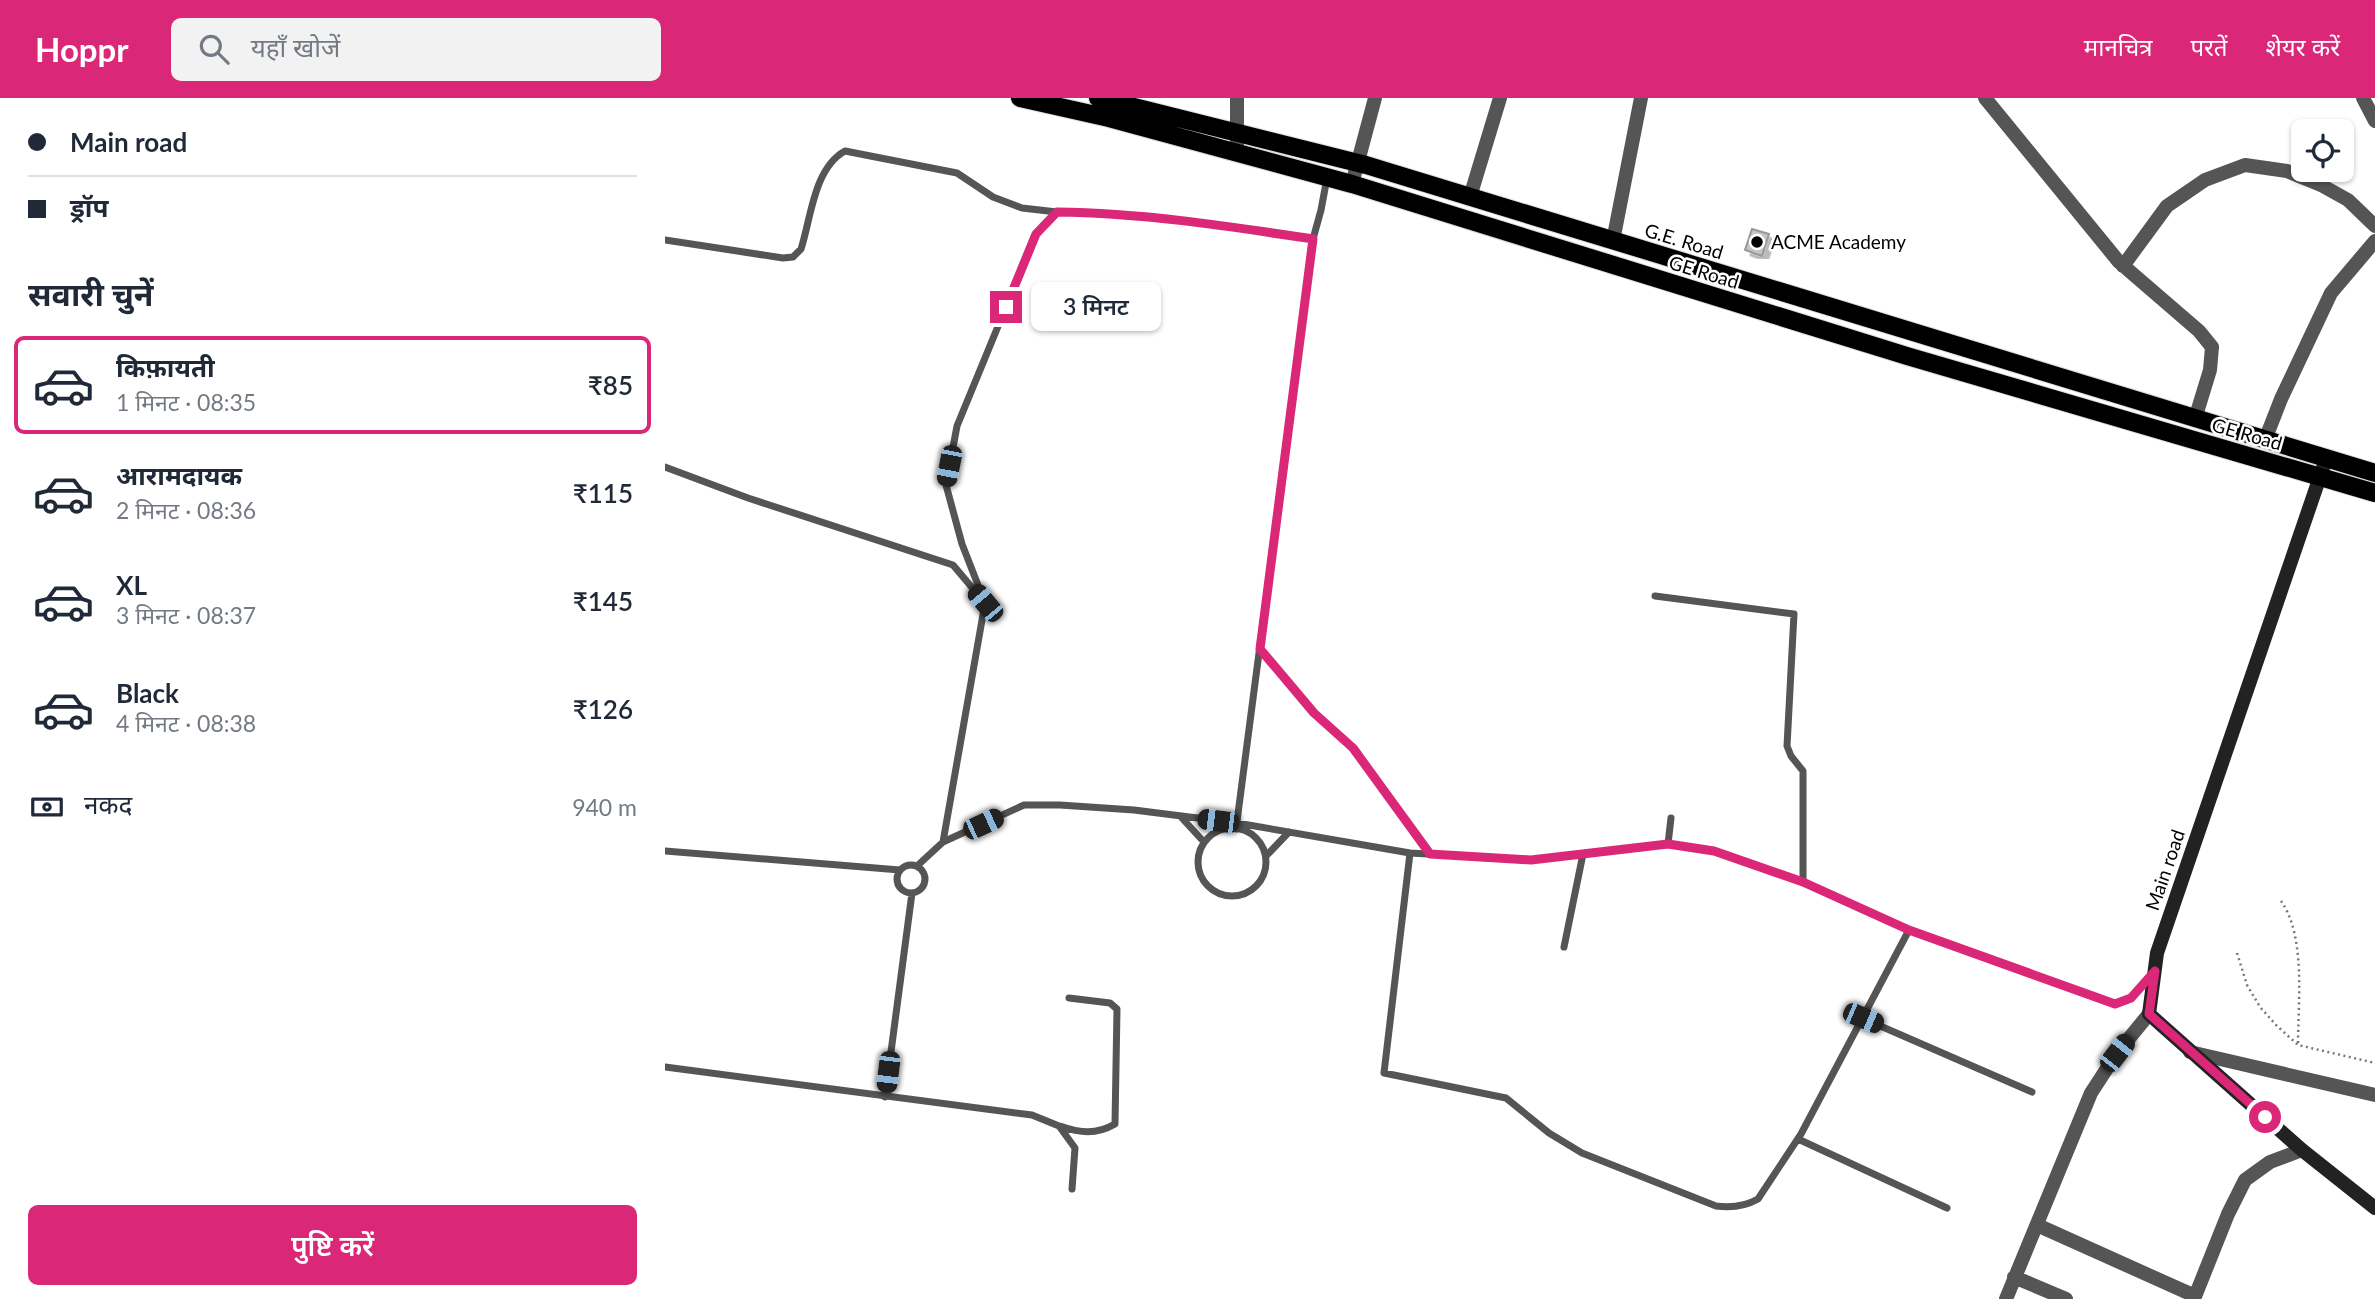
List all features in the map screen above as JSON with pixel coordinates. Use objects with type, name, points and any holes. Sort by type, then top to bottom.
[{"type":"main road","name":"GE Road","points":[[1020,98],[1109,118],[1352,184],[1884,349],[2375,493]]},
{"type":"main road","name":"G.E. Road","points":[[1098,98],[1359,163],[2375,473]]},
{"type":"street","points":[[1237,98],[1237,153]]},
{"type":"street","points":[[1352,184],[1375,98]]},
{"type":"street","points":[[1470,197],[1500,98]]},
{"type":"street","points":[[1613,241],[1641,98]]},
{"type":"street","points":[[1985,98],[2123,266],[2199,331],[2212,347],[2210,370],[2195,419]]},
{"type":"street","points":[[2363,98],[2375,121]]},
{"type":"street","points":[[2123,266],[2167,206],[2205,180],[2245,165],[2287,171],[2322,185],[2348,200],[2375,226]]},
{"type":"street","points":[[2265,440],[2285,388],[2332,293],[2375,241]]},
{"type":"street","name":"Main road","points":[[2149,1014],[2157,953],[2326,459]]},
{"type":"street","points":[[2006,1299],[2091,1093],[2117,1053],[2149,1014],[2302,1150],[2375,1208]]},
{"type":"street","points":[[2190,1052],[2375,1095]]},
{"type":"street","points":[[2037,1225],[2195,1298],[2228,1214],[2245,1180],[2270,1162],[2302,1150]]},
{"type":"street","points":[[2014,1277],[2066,1299]]},
{"type":"lane","points":[[665,240],[783,258],[793,257],[801,249],[823,176],[833,158],[845,151],[957,173],[993,197],[1022,208],[1180,219],[1313,239]]},
{"type":"lane","points":[[1236,826],[1313,239],[1327,177]]},
{"type":"lane","points":[[943,842],[985,603],[962,544],[946,485],[957,426],[1036,234],[1057,212]]},
{"type":"lane","points":[[665,467],[773,507],[953,565],[985,603]]},
{"type":"lane","points":[[1655,596],[1794,614],[1787,746],[1795,763],[1803,771],[1803,882]]},
{"type":"lane","points":[[1260,649],[1314,713],[1353,748],[1430,854]]},
{"type":"lane","points":[[917,866],[943,842],[1024,805],[1135,810],[1410,853],[1531,860],[1668,844],[1714,851],[1803,882],[1909,930],[2115,1004],[2131,998],[2155,971]]},
{"type":"lane","points":[[1181,816],[1204,842]]},
{"type":"lane","points":[[1668,844],[1671,818]]},
{"type":"lane","points":[[1236,826],[1254,836],[1265,856],[1262,879],[1244,894],[1220,894],[1203,882],[1199,872],[1199,851],[1204,842],[1221,830],[1236,826]]},
{"type":"lane","points":[[1265,856],[1289,832]]},
{"type":"lane","points":[[665,851],[900,870],[908,865],[917,866],[924,872],[926,881],[921,890],[912,893],[903,891],[897,883],[900,870]]},
{"type":"lane","points":[[1410,853],[1384,1073],[1506,1098],[1549,1133],[1582,1153],[1716,1206],[1730,1208],[1750,1204],[1758,1199],[1798,1139],[1909,930]]},
{"type":"lane","points":[[1564,947],[1583,854]]},
{"type":"lane","points":[[885,1097],[912,893]]},
{"type":"lane","points":[[665,1067],[1032,1115],[1071,1130],[1101,1132],[1115,1124],[1117,1009],[1110,1003],[1069,998]]},
{"type":"lane","points":[[1863,1018],[2032,1091]]},
{"type":"lane","points":[[1059,1126],[1075,1148],[1072,1189]]},
{"type":"lane","points":[[1798,1139],[1947,1208]]},
{"type":"path","points":[[2281,901],[2294,923],[2298,1045]]},
{"type":"path","points":[[2237,953],[2247,985],[2260,1007],[2298,1045],[2375,1063]]},
{"type":"building","name":"ACME Academy","points":[[1752,229],[1769,234],[1762,256],[1745,250]]},
{"type":"place","name":"ACME Academy","points":[[1757,242]]},
{"type":"route","points":[[1006,307],[1036,234],[1057,212],[1116,213],[1180,219],[1313,239],[1260,649],[1314,713],[1353,748],[1430,854],[1531,860],[1668,844],[1714,851],[1803,882],[1909,930],[2115,1004],[2131,998],[2155,971],[2149,1014],[2265,1117]]}]
